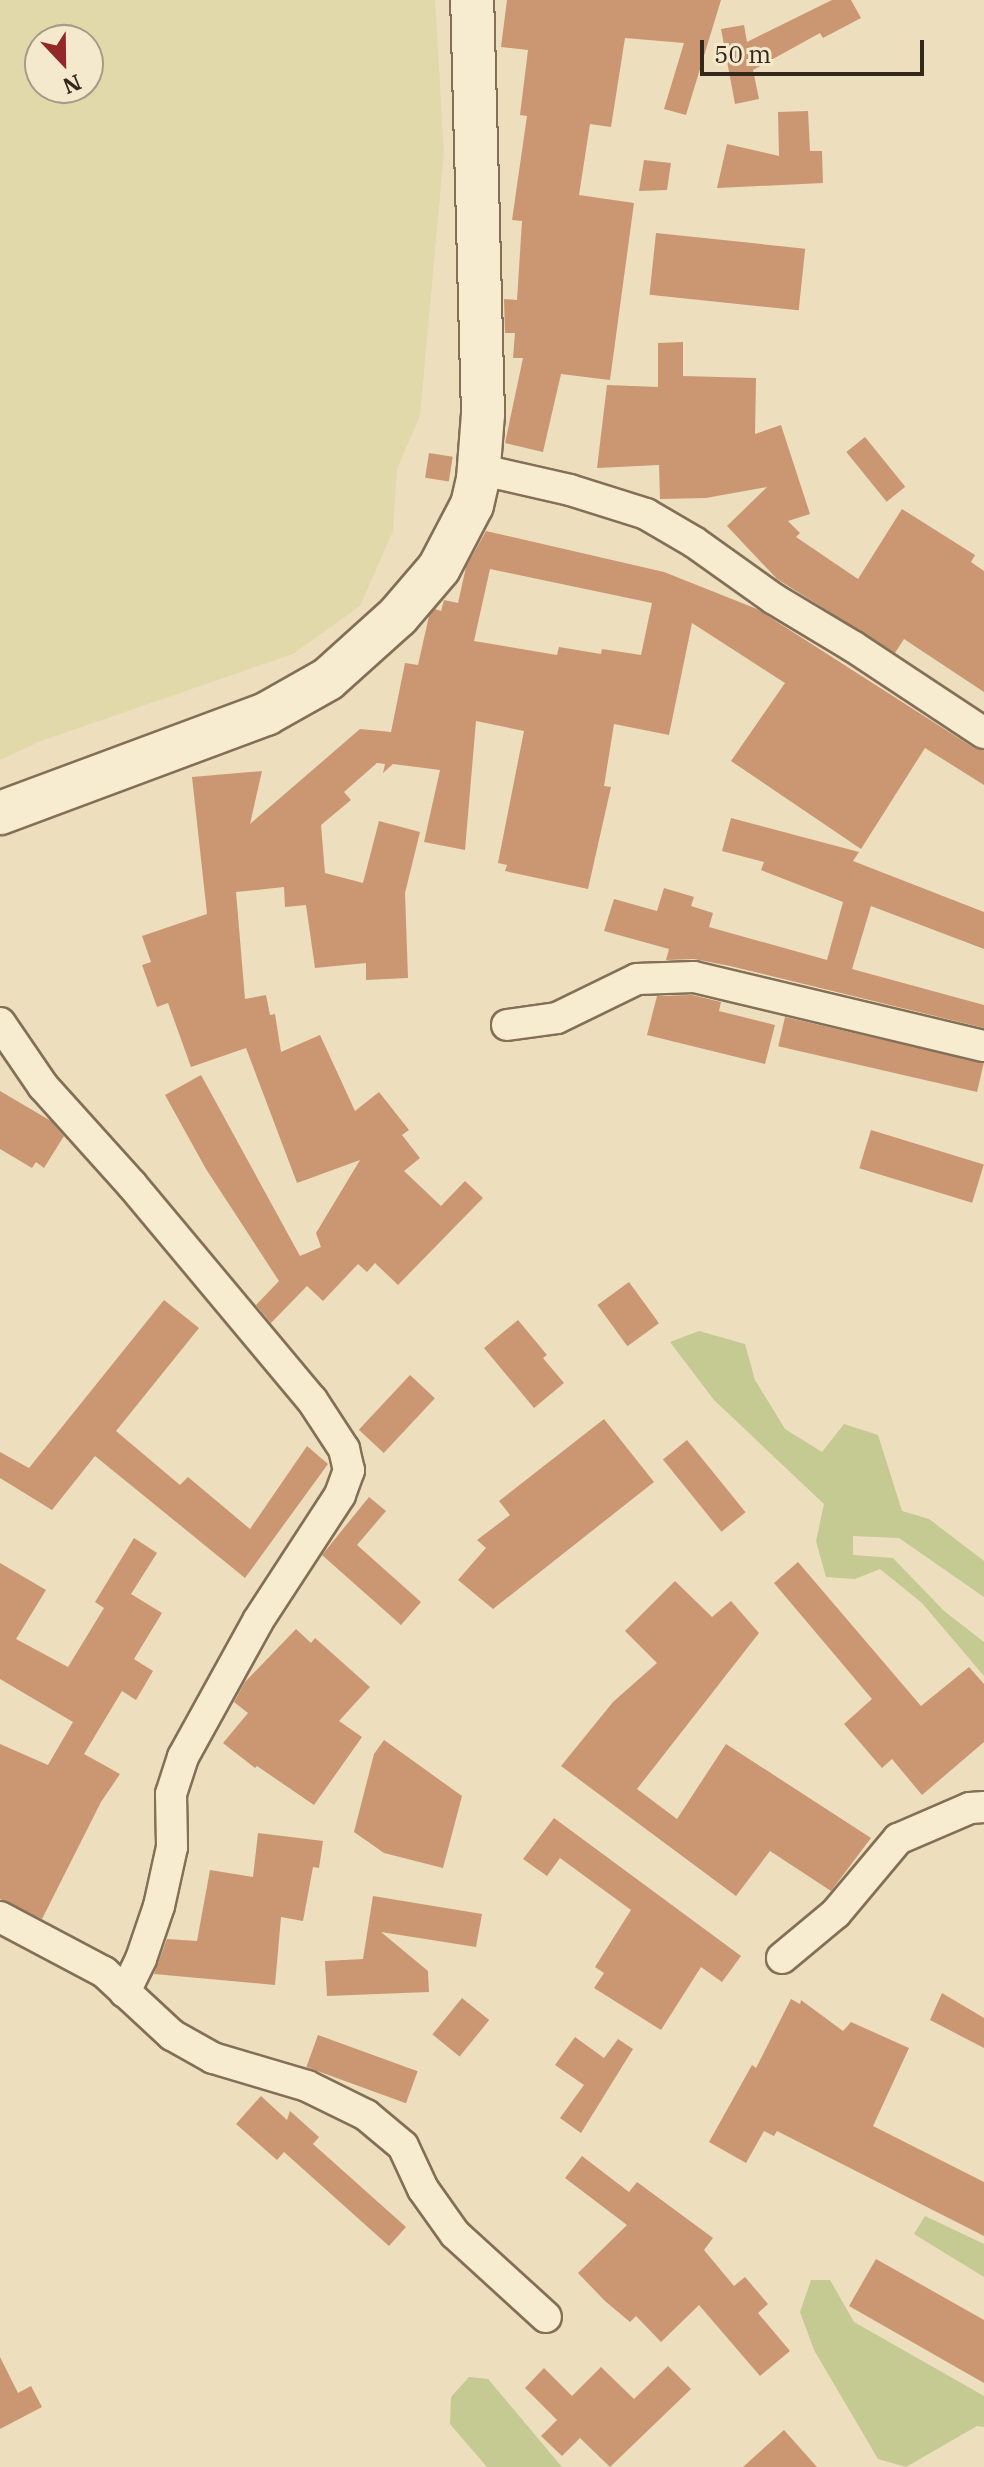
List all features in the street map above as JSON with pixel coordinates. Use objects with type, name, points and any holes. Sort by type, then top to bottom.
[{"type":"street","points":[[0,813],[266,714],[328,679],[398,616],[439,568],[472,505],[483,414],[472,0]]},
{"type":"street","points":[[478,469],[570,490],[646,514],[694,542],[774,599],[854,647],[984,733]]},
{"type":"street","points":[[507,1025],[557,1018],[637,979],[694,977],[984,1046]]},
{"type":"street","points":[[0,1023],[43,1086],[132,1185],[312,1400],[344,1449],[349,1470],[340,1495],[258,1621],[183,1757],[171,1794],[172,1847],[159,1906],[141,1959],[125,1992]]},
{"type":"street","points":[[782,1958],[836,1913],[898,1839],[970,1808],[984,1807]]},
{"type":"street","points":[[0,1917],[104,1972],[172,2035],[213,2058],[307,2086],[366,2115],[403,2146],[423,2189],[455,2234],[546,2317]]},
{"type":"shaded area","points":[[0,0],[435,0],[444,152],[420,416],[397,469],[393,531],[360,606],[293,654],[41,741],[0,760]]},
{"type":"green space","points":[[699,1331],[745,1344],[755,1380],[785,1429],[822,1452],[844,1424],[878,1435],[902,1511],[929,1519],[984,1561],[984,1597],[899,1538],[853,1536],[853,1555],[893,1558],[944,1611],[984,1642],[984,1676],[922,1603],[880,1569],[855,1579],[826,1577],[816,1541],[824,1504],[714,1400],[670,1342]]},
{"type":"green space","points":[[925,2216],[984,2244],[984,2277],[914,2234]]},
{"type":"green space","points":[[811,2280],[830,2280],[854,2322],[984,2396],[984,2427],[977,2426],[906,2467],[878,2459],[814,2350],[800,2312]]},
{"type":"green space","points":[[469,2377],[488,2379],[562,2467],[487,2467],[450,2424],[451,2397]]},
{"type":"building","points":[[507,0],[721,0],[686,115],[664,109],[684,43],[625,38],[611,127],[590,124],[579,195],[634,203],[610,380],[561,374],[543,452],[505,443],[523,358],[513,358],[515,333],[505,333],[504,299],[517,300],[522,221],[512,220],[527,116],[520,115],[528,50],[501,47]]},
{"type":"building","points":[[832,0],[851,0],[861,18],[823,38],[820,33],[753,70],[759,99],[735,104],[721,29],[744,25],[747,42]]},
{"type":"building","points":[[808,111],[810,151],[822,151],[823,183],[717,188],[727,144],[779,156],[778,112]]},
{"type":"building","points":[[644,160],[671,163],[667,190],[639,191]]},
{"type":"building","points":[[656,233],[805,249],[799,310],[650,295]]},
{"type":"building","points":[[683,342],[683,376],[756,378],[755,434],[781,425],[810,514],[788,521],[800,533],[796,537],[858,579],[902,509],[975,555],[971,562],[984,571],[984,692],[904,639],[895,653],[777,579],[727,526],[767,487],[706,498],[660,499],[659,465],[597,468],[607,385],[658,387],[658,343]]},
{"type":"building","points":[[865,437],[905,487],[887,502],[846,452]]},
{"type":"building","points":[[429,453],[453,457],[449,481],[425,478]]},
{"type":"building","points":[[486,531],[664,572],[757,609],[974,748],[984,751],[984,785],[925,748],[861,849],[731,761],[785,683],[692,623],[669,735],[614,724],[604,786],[611,787],[588,889],[505,871],[507,865],[498,863],[524,731],[476,721],[465,850],[424,842],[440,770],[393,764],[383,773],[385,764],[377,763],[344,792],[351,800],[321,825],[325,873],[363,883],[379,821],[420,832],[405,893],[408,978],[366,980],[366,963],[315,968],[306,905],[285,907],[284,887],[236,892],[245,999],[266,995],[270,1015],[275,1014],[281,1052],[320,1035],[355,1111],[379,1092],[409,1130],[402,1135],[420,1158],[404,1171],[441,1206],[465,1181],[483,1198],[398,1285],[375,1263],[367,1272],[358,1264],[323,1301],[307,1286],[271,1323],[256,1305],[279,1281],[206,1169],[165,1095],[201,1075],[300,1256],[321,1247],[316,1233],[360,1160],[297,1183],[246,1048],[191,1067],[168,1003],[157,1007],[142,965],[151,962],[142,936],[207,914],[192,777],[262,771],[250,824],[360,729],[391,732],[405,663],[418,665],[429,616],[435,609],[441,611],[444,600],[458,603],[466,567]],"holes":[[[490,569],[652,603],[641,655],[602,649],[601,654],[559,647],[557,655],[474,641]]]},
{"type":"building","points":[[731,818],[859,852],[853,861],[984,912],[984,949],[871,906],[852,969],[984,1005],[984,1028],[730,966],[694,959],[666,960],[669,949],[604,931],[614,899],[657,911],[664,888],[694,897],[691,906],[713,913],[709,927],[827,960],[843,902],[761,870],[764,862],[722,851]]},
{"type":"building","points":[[692,995],[721,1002],[719,1011],[775,1025],[765,1064],[647,1035],[657,996]]},
{"type":"building","points":[[785,1017],[984,1063],[977,1092],[778,1046]]},
{"type":"building","points":[[0,1091],[51,1121],[64,1136],[44,1168],[36,1162],[32,1168],[0,1149]]},
{"type":"building","points":[[871,1130],[984,1164],[972,1203],[859,1168]]},
{"type":"building","points":[[629,1282],[659,1323],[627,1346],[597,1305]]},
{"type":"building","points":[[164,1300],[199,1328],[116,1431],[180,1485],[188,1477],[250,1529],[307,1446],[328,1464],[245,1578],[95,1456],[52,1510],[0,1478],[0,1452],[29,1468]]},
{"type":"building","points":[[518,1320],[547,1355],[543,1358],[564,1383],[534,1408],[484,1348]]},
{"type":"building","points":[[410,1375],[435,1398],[384,1453],[359,1430]]},
{"type":"building","points":[[604,1419],[654,1482],[493,1609],[458,1580],[486,1548],[477,1540],[510,1515],[499,1501]]},
{"type":"building","points":[[687,1440],[746,1512],[721,1532],[663,1460]]},
{"type":"building","points":[[369,1497],[386,1511],[357,1545],[421,1602],[401,1625],[322,1555]]},
{"type":"building","points":[[134,1538],[157,1553],[131,1594],[162,1613],[134,1659],[153,1671],[136,1700],[122,1691],[84,1754],[120,1774],[101,1802],[42,1919],[0,1899],[0,1744],[48,1765],[73,1722],[0,1679],[0,1563],[46,1590],[16,1639],[68,1667],[104,1608],[95,1602]]},
{"type":"building","points":[[798,1562],[921,1706],[969,1667],[984,1684],[984,1742],[922,1795],[892,1759],[882,1768],[844,1724],[872,1699],[774,1583]]},
{"type":"building","points":[[675,1581],[712,1617],[731,1601],[759,1633],[637,1789],[677,1819],[726,1744],[871,1838],[831,1891],[770,1851],[736,1896],[561,1766],[613,1702],[657,1663],[625,1631]]},
{"type":"building","points":[[296,1629],[311,1643],[315,1638],[370,1687],[339,1721],[362,1737],[314,1805],[257,1766],[255,1768],[223,1743],[248,1713],[234,1702],[245,1682]]},
{"type":"building","points":[[384,1740],[462,1796],[443,1868],[384,1853],[354,1832],[374,1754]]},
{"type":"building","points":[[554,1818],[741,1956],[722,1982],[701,1967],[661,2030],[594,1988],[604,1973],[595,1967],[631,1910],[560,1858],[547,1876],[523,1859]]},
{"type":"building","points":[[258,1833],[323,1841],[319,1868],[313,1867],[303,1921],[281,1917],[275,1985],[154,1974],[167,1939],[197,1941],[210,1870],[253,1877]]},
{"type":"building","points":[[373,1896],[482,1914],[476,1947],[381,1932],[428,1971],[429,1992],[327,1996],[325,1961],[363,1959]]},
{"type":"building","points":[[942,1993],[984,2018],[984,2048],[930,2020]]},
{"type":"building","points":[[462,1998],[489,2020],[460,2057],[432,2035]]},
{"type":"building","points":[[791,1999],[800,2004],[801,2000],[843,2031],[851,2022],[909,2048],[873,2126],[984,2182],[984,2236],[777,2131],[774,2136],[764,2131],[746,2163],[709,2142],[752,2065],[756,2068]]},
{"type":"building","points":[[318,2035],[418,2071],[406,2103],[306,2067]]},
{"type":"building","points":[[575,2037],[604,2058],[618,2039],[633,2049],[581,2133],[560,2118],[584,2085],[555,2065]]},
{"type":"building","points":[[261,2096],[287,2120],[290,2111],[319,2137],[313,2144],[406,2227],[389,2246],[284,2152],[277,2160],[236,2124]]},
{"type":"building","points":[[582,2156],[629,2192],[637,2182],[713,2238],[704,2250],[734,2286],[745,2277],[768,2304],[758,2313],[790,2351],[760,2376],[699,2305],[661,2342],[636,2316],[630,2322],[605,2301],[578,2273],[627,2225],[565,2178]]},
{"type":"building","points":[[876,2259],[984,2320],[984,2383],[849,2306]]},
{"type":"building","points":[[0,2357],[18,2393],[31,2386],[42,2407],[0,2429]]},
{"type":"building","points":[[668,2366],[691,2389],[610,2467],[580,2438],[562,2456],[541,2436],[557,2420],[525,2388],[544,2368],[572,2396],[601,2367],[634,2399]]},
{"type":"building","points":[[784,2430],[817,2467],[743,2467]]}]
